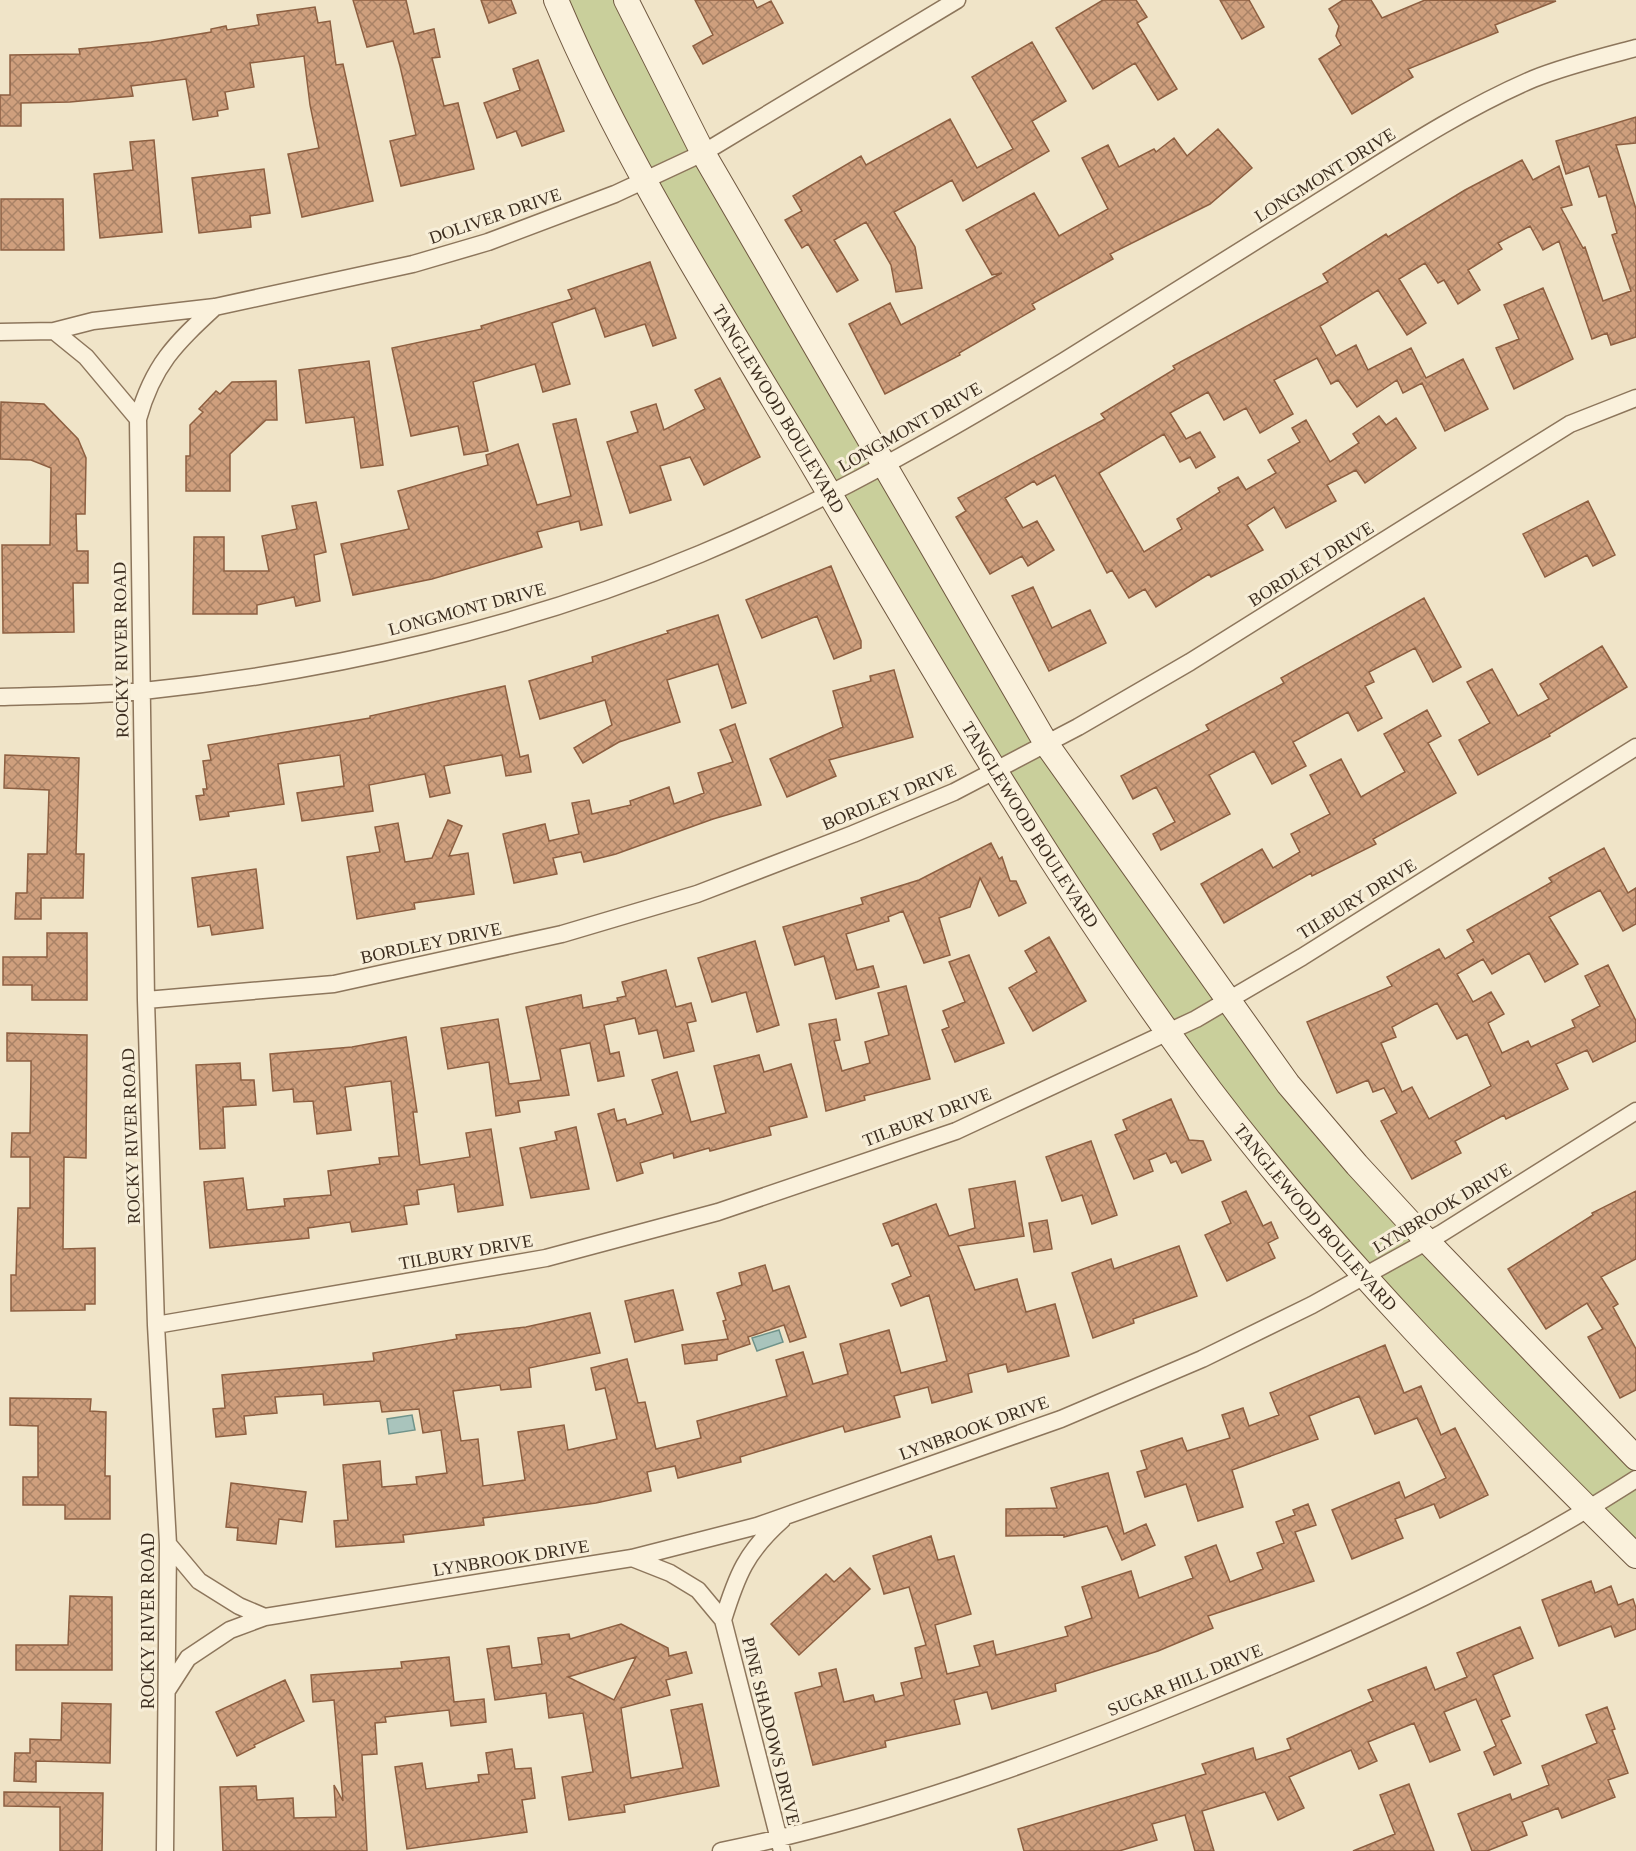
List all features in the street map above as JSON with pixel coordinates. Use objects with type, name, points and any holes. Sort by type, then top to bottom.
[{"type":"street","name":"TANGLEWOOD BOULEVARD","points":[[556,0],[645,181],[994,772],[1169,1033],[1269,1164],[1363,1277],[1636,1556]]},
{"type":"street","points":[[626,0],[703,153],[1047,745],[1288,1084],[1357,1165],[1427,1241],[1636,1458]]},
{"type":"street","name":"DOLIVER DRIVE","points":[[0,332],[54,331],[93,321],[215,307],[392,269],[488,242],[645,181],[703,153],[957,0]]},
{"type":"street","name":"LONGMONT DRIVE","points":[[0,697],[141,692],[330,664],[490,625],[630,582],[699,555],[830,495],[884,467],[1058,364],[1432,131],[1534,79],[1636,48]]},
{"type":"street","name":"ROCKY RIVER ROAD","points":[[165,1851],[168,1544],[156,1325],[146,1000],[138,419],[147,388],[172,347],[215,307]]},
{"type":"street","points":[[54,331],[86,357],[138,419]]},
{"type":"street","name":"BORDLEY DRIVE","points":[[146,1000],[334,984],[562,934],[697,894],[863,830],[954,792],[1047,745],[1190,663],[1570,424],[1636,398]]},
{"type":"street","name":"TILBURY DRIVE","points":[[156,1325],[546,1258],[718,1212],[956,1131],[1169,1033],[1227,1001],[1302,957],[1636,747]]},
{"type":"street","name":"LYNBROOK DRIVE","points":[[168,1689],[188,1658],[230,1630],[265,1617],[632,1558],[787,1515],[1061,1419],[1202,1359],[1363,1277],[1427,1241],[1636,1111]]},
{"type":"street","name":"SUGAR HILL DRIVE","points":[[721,1851],[780,1845],[1109,1733],[1268,1668],[1365,1624],[1589,1509],[1636,1479]]},
{"type":"street","name":"PINE SHADOWS DRIVE","points":[[723,1620],[742,1568],[758,1541],[787,1515]]},
{"type":"street","points":[[168,1544],[199,1581],[239,1606],[265,1617]]},
{"type":"street","name":"PINE SHADOWS DRIVE","points":[[632,1558],[670,1573],[698,1590],[723,1620],[780,1845]]},
{"type":"green space","points":[[565,0],[620,0],[695,151],[1215,997],[1636,1468],[1636,1547],[1473,1383],[1226,1102],[1003,775],[653,184]]},
{"type":"water","points":[[779,1330],[783,1342],[757,1351],[752,1338]]},
{"type":"water","points":[[412,1415],[415,1430],[389,1434],[387,1419]]},
{"type":"building","points":[[353,0],[406,0],[414,34],[434,29],[440,57],[432,58],[444,106],[458,103],[474,169],[401,186],[390,141],[416,135],[400,66],[393,41],[367,47]]},
{"type":"building","points":[[481,0],[511,0],[516,13],[489,23]]},
{"type":"building","points":[[695,0],[753,0],[757,8],[771,1],[783,23],[703,64],[693,46],[713,35]]},
{"type":"building","points":[[1103,0],[1136,0],[1147,17],[1137,23],[1177,89],[1158,100],[1135,63],[1093,89],[1056,28]]},
{"type":"building","points":[[1220,0],[1249,0],[1264,27],[1242,39]]},
{"type":"building","points":[[1343,0],[1371,0],[1382,18],[1425,0],[1556,1],[1495,25],[1498,32],[1408,69],[1413,77],[1352,114],[1319,59],[1341,45],[1336,36],[1339,26],[1329,9]]},
{"type":"building","points":[[315,7],[318,23],[330,21],[336,65],[343,64],[373,201],[302,217],[288,154],[319,148],[310,105],[304,56],[250,63],[254,87],[225,92],[228,109],[217,111],[218,116],[193,120],[186,79],[131,86],[133,96],[70,102],[21,103],[21,126],[0,126],[0,95],[10,95],[10,55],[80,54],[79,49],[151,42],[211,32],[211,29],[226,26],[227,30],[259,25],[257,15]]},
{"type":"building","points":[[1032,42],[1066,101],[1032,121],[1049,151],[963,201],[952,180],[894,212],[915,247],[922,288],[896,292],[891,265],[866,222],[834,240],[858,280],[837,292],[808,244],[802,248],[785,220],[802,211],[793,196],[861,156],[866,165],[950,119],[977,168],[1013,149],[972,77]]},
{"type":"building","points":[[538,60],[564,131],[522,146],[516,131],[497,138],[484,103],[520,90],[513,69]]},
{"type":"building","points":[[1636,117],[1636,143],[1616,145],[1636,209],[1636,337],[1611,345],[1607,333],[1592,339],[1559,241],[1543,250],[1530,226],[1498,243],[1502,249],[1468,270],[1480,290],[1458,304],[1444,280],[1438,283],[1425,263],[1399,279],[1426,323],[1407,335],[1378,290],[1320,326],[1336,356],[1356,345],[1368,370],[1411,348],[1426,378],[1463,359],[1488,409],[1445,431],[1422,383],[1403,393],[1397,380],[1357,407],[1338,380],[1331,384],[1317,358],[1274,380],[1293,414],[1260,433],[1246,408],[1224,420],[1208,392],[1170,413],[1186,439],[1200,432],[1215,457],[1196,468],[1190,457],[1180,462],[1164,434],[1099,473],[1144,552],[1182,529],[1177,519],[1220,492],[1218,488],[1238,477],[1246,490],[1276,473],[1268,460],[1300,442],[1292,428],[1306,420],[1330,462],[1359,443],[1353,434],[1379,416],[1386,425],[1396,418],[1416,448],[1365,483],[1356,470],[1327,485],[1336,501],[1286,528],[1274,507],[1247,525],[1263,550],[1211,577],[1209,574],[1156,607],[1145,589],[1129,598],[1112,570],[1107,573],[1055,475],[1037,485],[1034,481],[1005,498],[1023,528],[1037,521],[1054,550],[1028,566],[1022,556],[990,574],[956,517],[966,511],[958,498],[1105,419],[1101,414],[1175,369],[1173,366],[1328,282],[1323,274],[1386,234],[1388,237],[1465,190],[1522,160],[1533,180],[1559,166],[1572,205],[1561,208],[1583,248],[1585,247],[1603,301],[1631,291],[1612,235],[1617,233],[1606,195],[1599,197],[1589,166],[1566,174],[1556,141]]},
{"type":"building","points":[[1218,129],[1252,168],[1210,204],[1110,254],[1113,259],[1032,304],[1035,309],[959,353],[960,355],[885,394],[849,324],[890,303],[901,325],[1002,273],[992,275],[966,230],[1034,193],[1059,236],[1108,209],[1082,158],[1108,145],[1119,167],[1154,149],[1156,152],[1174,138],[1187,156]]},
{"type":"building","points":[[154,140],[162,232],[100,238],[94,174],[133,170],[130,142]]},
{"type":"building","points":[[264,169],[270,213],[250,216],[251,227],[199,233],[192,178]]},
{"type":"building","points":[[1,199],[63,199],[64,250],[1,250]]},
{"type":"building","points":[[650,262],[676,338],[653,346],[645,324],[605,337],[595,308],[552,323],[570,384],[543,392],[535,364],[473,382],[488,451],[464,455],[458,426],[411,436],[392,348],[482,329],[481,326],[572,299],[568,290]]},
{"type":"building","points":[[1543,288],[1573,359],[1514,389],[1496,348],[1519,339],[1504,305]]},
{"type":"building","points":[[369,361],[383,465],[361,468],[354,417],[306,423],[299,370]]},
{"type":"building","points":[[720,378],[760,457],[704,485],[690,457],[660,466],[671,500],[630,513],[607,442],[638,432],[631,412],[656,404],[664,430],[705,409],[695,390]]},
{"type":"building","points":[[276,381],[277,420],[266,420],[230,454],[230,491],[186,491],[186,456],[190,456],[190,425],[203,412],[199,409],[216,391],[220,394],[232,382]]},
{"type":"building","points":[[1,402],[44,404],[78,439],[86,458],[85,514],[76,514],[77,551],[88,551],[88,583],[73,583],[74,632],[3,633],[2,545],[50,545],[51,468],[31,460],[0,459]]},
{"type":"building","points":[[576,419],[602,525],[581,530],[579,521],[537,532],[542,547],[432,579],[353,595],[341,544],[409,529],[398,491],[488,465],[486,455],[518,444],[537,505],[571,496],[553,424]]},
{"type":"building","points":[[1588,501],[1615,555],[1593,566],[1587,555],[1545,577],[1523,534]]},
{"type":"building","points":[[316,502],[326,552],[314,555],[320,601],[296,606],[294,597],[257,605],[257,614],[193,614],[194,537],[224,537],[224,571],[269,571],[262,536],[297,529],[292,506]]},
{"type":"building","points":[[831,566],[861,641],[861,648],[834,659],[817,616],[762,638],[746,600]]},
{"type":"building","points":[[1033,587],[1052,628],[1090,610],[1106,643],[1049,671],[1012,596]]},
{"type":"building","points":[[1424,598],[1461,667],[1433,682],[1415,648],[1369,672],[1374,682],[1365,686],[1382,718],[1358,731],[1348,712],[1293,742],[1306,766],[1272,784],[1254,751],[1209,775],[1230,814],[1161,850],[1153,834],[1175,822],[1156,787],[1133,799],[1121,776],[1209,730],[1206,725],[1284,683],[1281,678]]},
{"type":"building","points":[[718,615],[746,703],[732,708],[718,664],[667,680],[680,722],[619,742],[583,763],[574,748],[612,725],[605,700],[540,719],[529,681],[593,662],[592,657]]},
{"type":"building","points":[[1602,646],[1627,687],[1549,734],[1550,736],[1478,775],[1459,740],[1490,723],[1467,682],[1492,669],[1518,716],[1549,699],[1540,684]]},
{"type":"building","points":[[894,670],[913,737],[829,760],[836,776],[787,797],[770,759],[843,727],[833,691],[871,681],[870,676]]},
{"type":"building","points":[[505,686],[520,757],[528,755],[531,772],[506,776],[502,755],[444,766],[450,793],[430,797],[425,774],[369,785],[373,811],[302,821],[297,793],[344,786],[340,755],[278,764],[284,804],[228,812],[229,816],[200,820],[196,796],[204,795],[203,789],[207,789],[203,761],[211,760],[208,745],[370,718],[370,716]]},
{"type":"building","points":[[1427,710],[1441,736],[1428,743],[1456,793],[1373,839],[1376,844],[1312,876],[1311,873],[1224,923],[1201,884],[1262,849],[1273,868],[1300,852],[1291,834],[1330,814],[1310,775],[1341,759],[1361,797],[1405,772],[1384,734]]},
{"type":"building","points":[[735,724],[761,805],[713,819],[616,854],[584,862],[581,852],[553,858],[557,874],[514,883],[503,834],[545,824],[549,841],[579,834],[572,803],[589,800],[592,814],[631,805],[630,801],[669,787],[674,804],[704,793],[698,773],[733,762],[720,730]]},
{"type":"building","points":[[5,755],[79,758],[76,854],[84,854],[83,898],[41,898],[41,919],[15,919],[16,893],[27,893],[28,854],[47,854],[49,790],[4,788]]},
{"type":"building","points":[[448,820],[462,826],[449,856],[468,853],[474,894],[414,903],[415,909],[357,919],[347,857],[380,852],[375,827],[398,823],[405,862],[432,858]]},
{"type":"building","points":[[991,843],[999,859],[1002,857],[1010,881],[1016,881],[1026,903],[999,916],[980,878],[970,907],[939,918],[950,955],[924,963],[903,911],[888,917],[889,921],[846,934],[857,970],[873,966],[879,987],[836,999],[824,956],[795,965],[783,927],[863,904],[861,898],[919,880]]},
{"type":"building","points":[[1604,848],[1628,893],[1636,888],[1636,924],[1623,931],[1600,890],[1549,917],[1578,964],[1545,982],[1529,953],[1492,974],[1483,959],[1457,974],[1473,1002],[1491,992],[1504,1014],[1488,1023],[1502,1053],[1528,1041],[1531,1047],[1575,1027],[1572,1020],[1600,1006],[1585,976],[1608,965],[1636,1021],[1636,1041],[1593,1062],[1587,1050],[1556,1064],[1568,1089],[1506,1119],[1504,1115],[1455,1141],[1461,1153],[1412,1179],[1381,1121],[1397,1113],[1384,1088],[1373,1092],[1368,1080],[1337,1093],[1307,1022],[1392,986],[1387,977],[1439,949],[1445,959],[1474,942],[1467,930],[1552,882],[1549,878]],"holes":[[[1437,1003],[1457,1039],[1467,1034],[1491,1086],[1429,1119],[1412,1087],[1402,1092],[1381,1043],[1396,1037],[1392,1027]]]},
{"type":"building","points":[[256,869],[263,928],[212,935],[210,925],[198,927],[192,878]]},
{"type":"building","points":[[47,933],[87,933],[87,1000],[32,1000],[32,985],[3,985],[3,957],[47,957]]},
{"type":"building","points":[[1049,937],[1086,1001],[1033,1031],[1009,988],[1037,972],[1025,951]]},
{"type":"building","points":[[755,941],[779,1025],[757,1032],[746,992],[712,1002],[698,958]]},
{"type":"building","points":[[969,955],[1004,1043],[955,1062],[942,1030],[949,1027],[943,1011],[965,1002],[949,962]]},
{"type":"building","points":[[666,970],[676,1007],[691,1003],[696,1021],[687,1023],[694,1051],[664,1058],[657,1030],[639,1034],[635,1018],[604,1025],[610,1054],[619,1052],[624,1076],[598,1081],[590,1043],[560,1049],[569,1095],[518,1101],[520,1112],[496,1116],[489,1062],[448,1069],[441,1028],[498,1019],[509,1084],[541,1080],[526,1007],[581,995],[583,1008],[618,1001],[617,998],[626,996],[622,982]]},
{"type":"building","points":[[906,986],[930,1079],[864,1096],[865,1100],[826,1111],[809,1024],[836,1019],[840,1040],[834,1041],[842,1071],[870,1063],[865,1042],[889,1035],[878,993]]},
{"type":"building","points":[[7,1033],[87,1035],[86,1158],[64,1157],[63,1249],[95,1248],[95,1304],[85,1304],[85,1310],[11,1311],[11,1275],[16,1275],[18,1208],[30,1208],[30,1157],[11,1157],[12,1133],[30,1133],[31,1061],[7,1061]]},
{"type":"building","points":[[406,1037],[417,1112],[413,1112],[420,1165],[470,1157],[466,1133],[491,1129],[503,1205],[458,1212],[454,1184],[417,1190],[419,1204],[404,1206],[407,1224],[352,1232],[350,1222],[308,1228],[309,1238],[210,1248],[204,1182],[243,1178],[247,1210],[285,1206],[284,1199],[331,1195],[328,1171],[380,1164],[379,1158],[399,1156],[391,1081],[345,1087],[351,1130],[317,1134],[313,1101],[294,1102],[293,1089],[273,1091],[270,1054],[352,1047]]},
{"type":"building","points":[[759,1055],[764,1072],[791,1064],[807,1117],[769,1127],[771,1135],[710,1151],[709,1148],[674,1158],[673,1153],[640,1163],[643,1173],[617,1181],[598,1114],[614,1109],[617,1121],[625,1119],[627,1125],[663,1114],[652,1080],[677,1072],[691,1122],[726,1113],[714,1066]]},
{"type":"building","points":[[240,1063],[241,1080],[254,1080],[256,1105],[223,1107],[225,1148],[200,1149],[196,1065]]},
{"type":"building","points":[[1171,1099],[1189,1140],[1203,1141],[1211,1160],[1182,1173],[1176,1161],[1171,1163],[1166,1153],[1149,1160],[1153,1171],[1134,1179],[1115,1135],[1127,1130],[1123,1120]]},
{"type":"building","points":[[576,1127],[589,1189],[531,1198],[520,1148],[557,1140],[555,1132]]},
{"type":"building","points":[[1091,1141],[1117,1215],[1092,1224],[1082,1195],[1062,1201],[1046,1157]]},
{"type":"building","points":[[1015,1181],[1024,1236],[958,1246],[975,1290],[1017,1279],[1026,1312],[1055,1304],[1069,1356],[1008,1372],[1006,1364],[968,1374],[972,1392],[932,1403],[928,1387],[894,1396],[900,1417],[845,1432],[843,1426],[740,1457],[741,1462],[678,1478],[675,1466],[647,1472],[651,1491],[596,1503],[483,1518],[484,1525],[403,1535],[404,1542],[336,1547],[334,1521],[348,1520],[343,1465],[380,1461],[382,1487],[417,1484],[416,1477],[447,1473],[441,1430],[423,1433],[419,1409],[382,1412],[380,1401],[324,1405],[323,1394],[275,1397],[277,1413],[244,1416],[246,1434],[216,1437],[213,1409],[225,1408],[222,1375],[374,1361],[373,1353],[457,1339],[456,1335],[526,1327],[590,1313],[600,1353],[529,1368],[531,1387],[501,1390],[500,1385],[453,1391],[461,1441],[478,1439],[483,1486],[525,1480],[518,1432],[564,1425],[568,1450],[617,1439],[605,1388],[596,1390],[591,1368],[627,1359],[638,1403],[645,1402],[656,1449],[701,1438],[697,1421],[787,1396],[776,1360],[803,1352],[813,1384],[848,1374],[840,1344],[889,1330],[901,1373],[947,1361],[929,1295],[901,1306],[892,1284],[911,1276],[898,1243],[892,1246],[883,1224],[936,1204],[949,1236],[975,1228],[969,1189]]},
{"type":"building","points":[[1246,1191],[1263,1226],[1271,1222],[1278,1238],[1268,1243],[1275,1258],[1227,1281],[1205,1235],[1231,1223],[1222,1202]]},
{"type":"building","points":[[1636,1191],[1636,1259],[1601,1277],[1618,1304],[1613,1307],[1636,1349],[1636,1390],[1620,1398],[1588,1337],[1603,1329],[1587,1303],[1546,1329],[1508,1269],[1593,1215],[1592,1213]]},
{"type":"building","points":[[1047,1220],[1052,1249],[1034,1252],[1029,1223]]},
{"type":"building","points":[[1179,1246],[1197,1296],[1133,1319],[1134,1323],[1093,1338],[1072,1273],[1111,1259],[1114,1269]]},
{"type":"building","points":[[765,1265],[773,1291],[789,1286],[806,1337],[790,1342],[784,1325],[748,1337],[750,1344],[717,1355],[717,1360],[685,1364],[682,1345],[728,1339],[723,1321],[726,1320],[717,1293],[742,1285],[739,1273]]},
{"type":"building","points":[[673,1290],[683,1330],[635,1342],[625,1301]]},
{"type":"building","points":[[1385,1345],[1404,1393],[1421,1386],[1441,1435],[1455,1428],[1488,1495],[1440,1518],[1434,1504],[1395,1519],[1403,1538],[1352,1559],[1332,1510],[1399,1482],[1405,1498],[1446,1478],[1417,1418],[1375,1434],[1359,1396],[1309,1416],[1318,1439],[1232,1470],[1243,1507],[1198,1521],[1186,1484],[1145,1497],[1137,1472],[1147,1469],[1141,1451],[1182,1438],[1187,1451],[1230,1438],[1222,1415],[1243,1408],[1249,1426],[1279,1415],[1270,1393]]},
{"type":"building","points":[[10,1398],[91,1399],[90,1411],[106,1412],[105,1476],[110,1476],[110,1519],[65,1519],[65,1505],[23,1505],[23,1477],[38,1477],[38,1426],[10,1425]]},
{"type":"building","points":[[1108,1473],[1124,1534],[1146,1524],[1155,1545],[1122,1560],[1107,1526],[1064,1537],[1064,1535],[1006,1536],[1006,1509],[1057,1508],[1051,1488]]},
{"type":"building","points":[[231,1483],[306,1492],[302,1522],[279,1519],[276,1544],[237,1540],[238,1528],[226,1527]]},
{"type":"building","points":[[1308,1504],[1316,1525],[1295,1532],[1314,1581],[1208,1616],[1213,1628],[1158,1651],[1055,1684],[1056,1691],[992,1709],[987,1692],[954,1700],[960,1724],[885,1741],[886,1747],[813,1765],[795,1693],[822,1686],[819,1673],[836,1669],[844,1702],[873,1695],[875,1702],[904,1695],[901,1683],[922,1678],[915,1648],[926,1645],[909,1587],[884,1594],[873,1556],[931,1536],[938,1560],[954,1556],[971,1614],[935,1625],[947,1674],[980,1666],[974,1646],[993,1641],[996,1655],[1068,1636],[1065,1627],[1092,1618],[1082,1587],[1131,1571],[1139,1598],[1193,1578],[1185,1557],[1216,1545],[1230,1582],[1263,1569],[1257,1553],[1284,1543],[1276,1522],[1295,1515],[1293,1510]]},
{"type":"building","points":[[850,1568],[870,1589],[799,1655],[771,1624],[826,1574],[834,1582]]},
{"type":"building","points":[[1591,1581],[1595,1593],[1611,1586],[1618,1605],[1633,1599],[1636,1608],[1636,1629],[1615,1637],[1611,1626],[1559,1646],[1542,1600]]},
{"type":"building","points":[[70,1596],[112,1597],[112,1670],[16,1670],[16,1645],[68,1645]]},
{"type":"building","points":[[621,1624],[668,1648],[669,1656],[686,1652],[692,1673],[666,1680],[670,1695],[621,1708],[631,1778],[683,1768],[671,1710],[702,1704],[719,1786],[624,1805],[625,1812],[569,1820],[562,1777],[593,1772],[583,1713],[549,1718],[546,1693],[495,1700],[487,1649],[509,1646],[512,1668],[542,1664],[538,1638],[569,1634],[570,1639]],"holes":[[[636,1657],[614,1700],[568,1677]]]},
{"type":"building","points":[[1520,1627],[1533,1658],[1493,1675],[1510,1716],[1501,1720],[1521,1763],[1494,1775],[1484,1752],[1496,1746],[1476,1699],[1444,1712],[1460,1750],[1430,1762],[1414,1723],[1368,1742],[1377,1761],[1359,1769],[1351,1750],[1289,1777],[1304,1808],[1278,1820],[1265,1792],[1202,1811],[1214,1851],[1195,1851],[1185,1815],[1152,1824],[1157,1840],[1119,1851],[1024,1851],[1018,1829],[1206,1774],[1202,1764],[1253,1748],[1256,1760],[1291,1749],[1287,1739],[1373,1701],[1368,1690],[1426,1667],[1435,1690],[1467,1677],[1457,1653]]},
{"type":"building","points":[[449,1657],[454,1702],[484,1699],[486,1722],[451,1726],[449,1710],[385,1717],[386,1722],[375,1723],[377,1754],[362,1755],[367,1851],[223,1851],[220,1787],[256,1786],[257,1800],[293,1798],[294,1818],[336,1817],[334,1785],[343,1801],[334,1700],[313,1702],[311,1675],[402,1668],[401,1662]]},
{"type":"building","points":[[285,1680],[304,1721],[254,1745],[255,1747],[237,1756],[216,1712]]},
{"type":"building","points":[[62,1703],[111,1704],[110,1763],[36,1761],[36,1782],[14,1781],[15,1753],[30,1753],[30,1739],[61,1740]]},
{"type":"building","points":[[1607,1707],[1615,1729],[1612,1730],[1628,1773],[1608,1780],[1615,1797],[1562,1818],[1558,1808],[1522,1822],[1527,1835],[1487,1851],[1472,1851],[1458,1814],[1510,1794],[1512,1800],[1549,1785],[1542,1766],[1597,1743],[1586,1715]]},
{"type":"building","points":[[512,1749],[515,1769],[531,1768],[535,1798],[522,1800],[527,1832],[407,1849],[395,1767],[422,1763],[426,1789],[479,1782],[478,1775],[489,1774],[486,1753]]},
{"type":"building","points":[[1409,1784],[1434,1851],[1353,1851],[1395,1834],[1380,1795]]},
{"type":"building","points":[[4,1792],[103,1793],[102,1851],[60,1851],[60,1807],[4,1806]]}]
